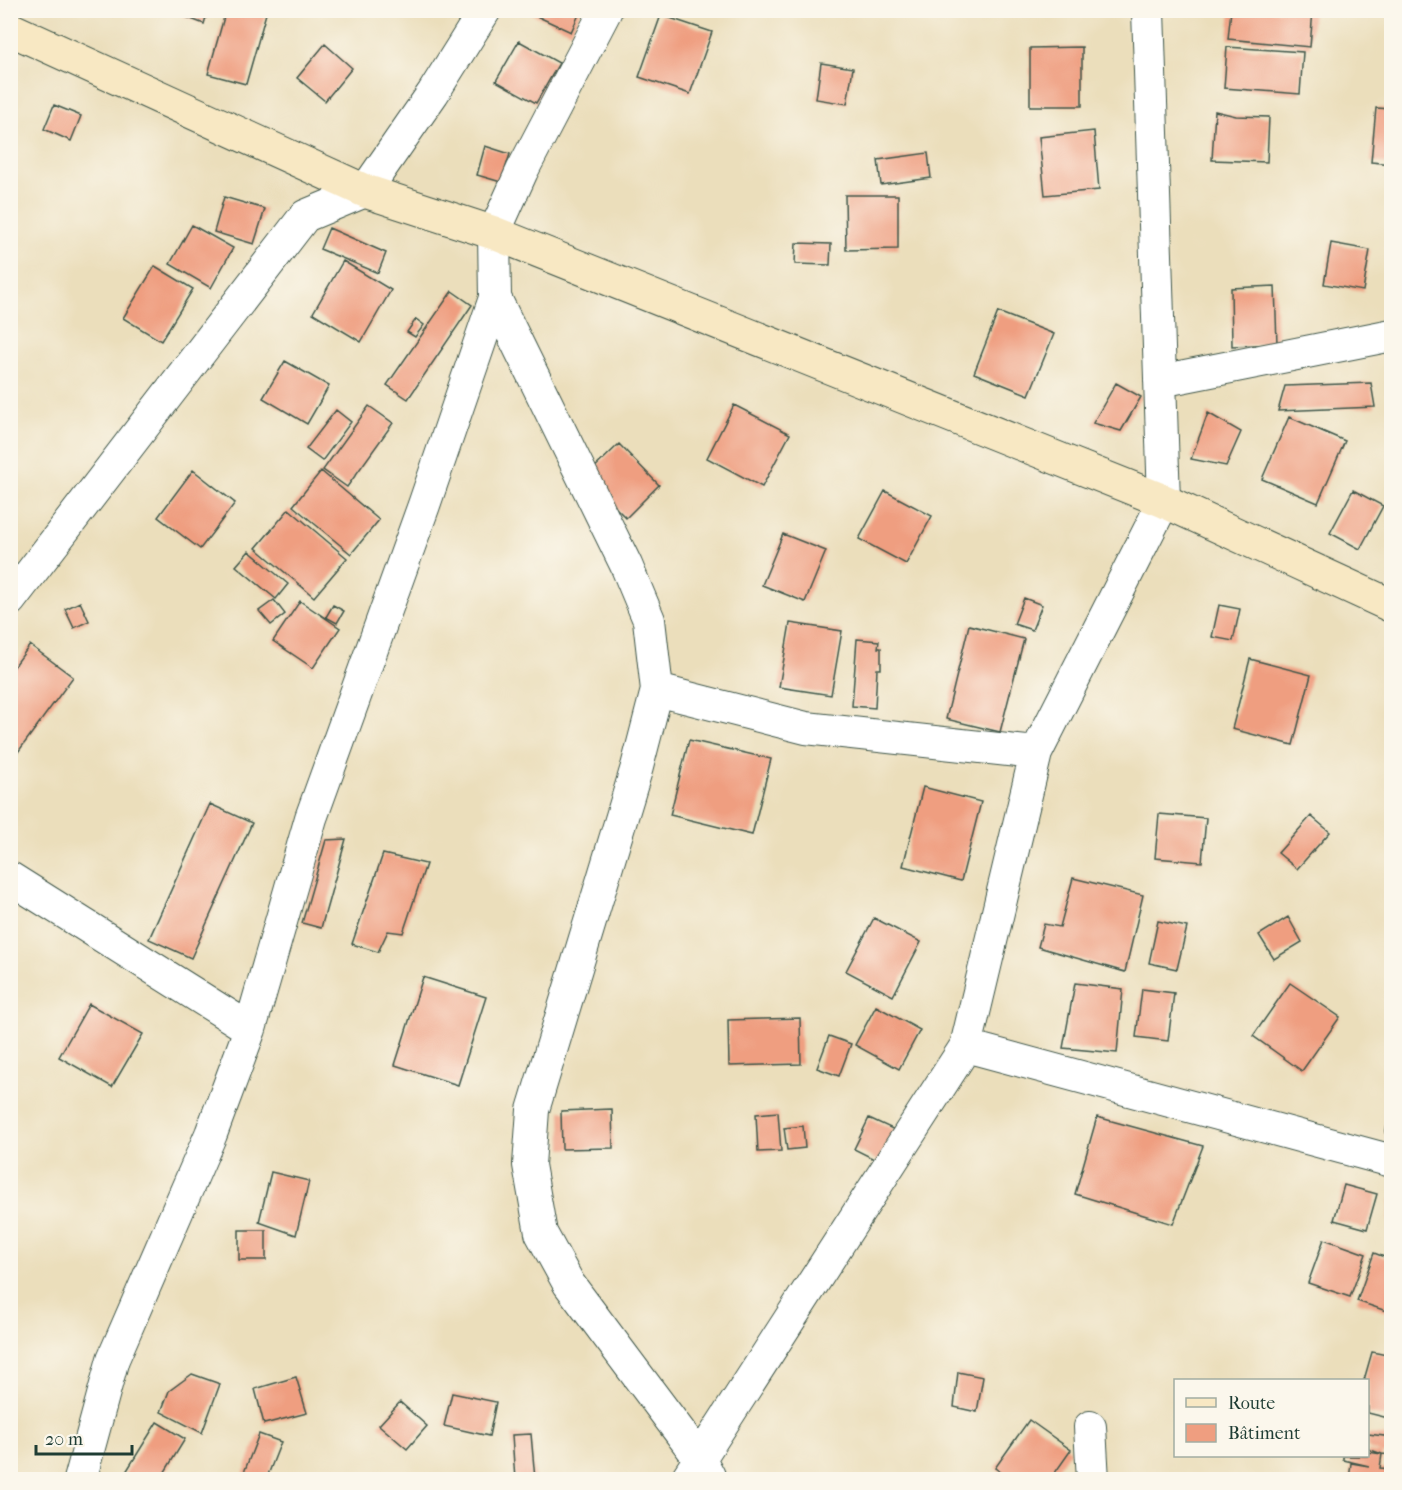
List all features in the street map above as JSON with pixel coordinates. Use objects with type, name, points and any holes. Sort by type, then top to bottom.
[{"type":"street","points":[[10,600],[305,216],[365,191],[433,93],[485,10]]},
{"type":"street","points":[[80,1479],[113,1359],[211,1134],[250,1029],[311,818],[424,505],[495,298],[494,233],[526,161],[606,10]]},
{"type":"street","points":[[495,298],[626,565],[649,620],[657,690],[637,767],[533,1110],[529,1165],[541,1233],[569,1284],[699,1473],[966,1046],[1036,753],[1164,501],[1148,10]]},
{"type":"street","points":[[10,29],[365,191],[494,233],[1164,501],[1392,606]]},
{"type":"street","points":[[1160,381],[1392,335]]},
{"type":"street","points":[[657,690],[806,728],[1036,753]]},
{"type":"street","points":[[10,878],[250,1029]]},
{"type":"street","points":[[966,1046],[1392,1161]]},
{"type":"street","points":[[1090,1427],[1093,1479]]},
{"type":"building","points":[[168,10],[208,10],[204,24]]},
{"type":"building","points":[[226,10],[267,10],[246,84],[208,74]]},
{"type":"building","points":[[531,10],[581,10],[571,32],[530,13]]},
{"type":"building","points":[[1231,10],[1313,10],[1310,47],[1228,39]]},
{"type":"building","points":[[661,15],[712,32],[690,94],[639,77]]},
{"type":"building","points":[[519,41],[559,63],[536,103],[496,81]]},
{"type":"building","points":[[325,44],[352,68],[325,101],[297,78]]},
{"type":"building","points":[[1082,47],[1082,106],[1030,106],[1030,48]]},
{"type":"building","points":[[1227,47],[1303,52],[1300,94],[1224,88]]},
{"type":"building","points":[[821,63],[853,68],[847,104],[816,99]]},
{"type":"building","points":[[54,105],[81,116],[71,141],[44,129]]},
{"type":"building","points":[[1376,108],[1392,109],[1392,164],[1371,162]]},
{"type":"building","points":[[1215,111],[1236,116],[1269,117],[1267,162],[1212,160]]},
{"type":"building","points":[[1094,131],[1099,190],[1045,195],[1039,137]]},
{"type":"building","points":[[485,146],[510,154],[501,182],[477,175]]},
{"type":"building","points":[[928,153],[931,178],[881,185],[878,160]]},
{"type":"building","points":[[845,195],[898,195],[898,249],[846,250]]},
{"type":"building","points":[[224,197],[265,209],[254,244],[214,232]]},
{"type":"building","points":[[192,225],[233,248],[211,288],[170,264]]},
{"type":"building","points":[[329,228],[386,253],[378,273],[320,249]]},
{"type":"building","points":[[796,243],[831,244],[830,265],[795,264]]},
{"type":"building","points":[[1331,243],[1370,250],[1363,291],[1324,284]]},
{"type":"building","points":[[343,261],[391,290],[361,342],[313,313]]},
{"type":"building","points":[[155,266],[193,289],[161,341],[123,318]]},
{"type":"building","points":[[1275,286],[1277,344],[1232,346],[1231,288]]},
{"type":"building","points":[[452,291],[472,305],[408,399],[387,385]]},
{"type":"building","points":[[998,312],[1054,334],[1029,395],[974,373]]},
{"type":"building","points":[[416,319],[424,325],[415,337],[407,332]]},
{"type":"building","points":[[285,361],[329,386],[307,424],[263,398]]},
{"type":"building","points":[[1116,383],[1141,397],[1121,431],[1093,423]]},
{"type":"building","points":[[1371,383],[1375,407],[1278,411],[1285,386]]},
{"type":"building","points":[[734,405],[790,434],[762,487],[707,458]]},
{"type":"building","points":[[369,406],[393,423],[347,487],[323,470]]},
{"type":"building","points":[[336,410],[351,422],[322,461],[306,449]]},
{"type":"building","points":[[1208,413],[1241,432],[1226,466],[1191,459]]},
{"type":"building","points":[[1289,417],[1345,441],[1318,503],[1262,479]]},
{"type":"building","points":[[619,444],[659,485],[626,518],[585,477]]},
{"type":"building","points":[[193,470],[235,503],[200,549],[158,517]]},
{"type":"building","points":[[321,471],[379,520],[351,554],[293,506]]},
{"type":"building","points":[[1353,490],[1383,506],[1360,549],[1330,533]]},
{"type":"building","points":[[885,491],[932,516],[906,564],[859,539]]},
{"type":"building","points":[[289,509],[347,558],[314,597],[256,548]]},
{"type":"building","points":[[783,534],[826,551],[805,602],[762,585]]},
{"type":"building","points":[[249,551],[288,584],[276,599],[236,566]]},
{"type":"building","points":[[1024,598],[1042,605],[1032,630],[1014,624]]},
{"type":"building","points":[[274,600],[285,614],[271,625],[259,611]]},
{"type":"building","points":[[300,601],[340,628],[313,668],[273,641]]},
{"type":"building","points":[[80,602],[89,621],[74,628],[65,609]]},
{"type":"building","points":[[333,605],[344,611],[337,623],[326,617]]},
{"type":"building","points":[[1219,605],[1240,609],[1233,641],[1212,637]]},
{"type":"building","points":[[790,623],[842,631],[831,695],[779,687]]},
{"type":"building","points":[[969,625],[1024,639],[1000,732],[946,719]]},
{"type":"building","points":[[857,639],[879,641],[878,648],[881,648],[881,669],[877,669],[875,708],[852,706]]},
{"type":"building","points":[[30,645],[73,677],[10,763],[10,672]]},
{"type":"building","points":[[1250,659],[1311,675],[1293,745],[1232,729]]},
{"type":"building","points":[[689,740],[771,759],[752,835],[670,815]]},
{"type":"building","points":[[923,787],[981,802],[961,881],[903,866]]},
{"type":"building","points":[[210,804],[252,823],[191,958],[149,939]]},
{"type":"building","points":[[1159,814],[1206,818],[1202,862],[1155,858]]},
{"type":"building","points":[[1311,816],[1330,832],[1297,869],[1278,853]]},
{"type":"building","points":[[346,839],[321,928],[302,923],[326,840]]},
{"type":"building","points":[[383,854],[426,864],[403,933],[388,931],[378,952],[352,944]]},
{"type":"building","points":[[1073,878],[1143,895],[1125,972],[1038,947],[1044,924],[1060,927]]},
{"type":"building","points":[[1288,917],[1302,942],[1274,959],[1259,935]]},
{"type":"building","points":[[874,918],[921,942],[893,996],[846,971]]},
{"type":"building","points":[[1158,921],[1187,927],[1177,969],[1149,963]]},
{"type":"building","points":[[423,977],[486,997],[458,1085],[395,1065]]},
{"type":"building","points":[[1075,983],[1123,989],[1117,1053],[1063,1048]]},
{"type":"building","points":[[1290,983],[1340,1017],[1302,1071],[1253,1036]]},
{"type":"building","points":[[1142,989],[1174,993],[1168,1041],[1136,1037]]},
{"type":"building","points":[[89,1004],[143,1034],[112,1087],[59,1057]]},
{"type":"building","points":[[876,1006],[920,1030],[899,1069],[855,1045]]},
{"type":"building","points":[[800,1018],[801,1064],[729,1066],[728,1020]]},
{"type":"building","points":[[829,1036],[851,1044],[839,1076],[817,1068]]},
{"type":"building","points":[[612,1109],[613,1148],[562,1149],[561,1111]]},
{"type":"building","points":[[1392,1110],[1392,1134],[1385,1133]]},
{"type":"building","points":[[778,1112],[781,1151],[758,1152],[756,1114]]},
{"type":"building","points":[[1097,1117],[1203,1146],[1173,1224],[1075,1194]]},
{"type":"building","points":[[869,1118],[895,1130],[880,1162],[854,1149]]},
{"type":"building","points":[[803,1126],[805,1148],[787,1150],[784,1128]]},
{"type":"building","points":[[271,1172],[309,1181],[296,1235],[259,1222]]},
{"type":"building","points":[[1344,1185],[1377,1194],[1367,1229],[1334,1220]]},
{"type":"building","points":[[1390,1199],[1392,1199],[1392,1246],[1388,1246]]},
{"type":"building","points":[[239,1230],[266,1230],[266,1260],[239,1260]]},
{"type":"building","points":[[1324,1239],[1366,1254],[1350,1297],[1308,1283]]},
{"type":"building","points":[[1374,1253],[1392,1260],[1392,1313],[1357,1301]]},
{"type":"building","points":[[1372,1352],[1392,1356],[1392,1419],[1369,1413],[1369,1379],[1364,1379]]},
{"type":"building","points":[[958,1372],[983,1377],[977,1412],[954,1407]]},
{"type":"building","points":[[192,1374],[220,1384],[202,1433],[161,1412],[169,1391]]},
{"type":"building","points":[[296,1377],[307,1413],[264,1424],[255,1389]]},
{"type":"building","points":[[452,1393],[496,1402],[489,1436],[444,1426]]},
{"type":"building","points":[[400,1402],[427,1426],[407,1449],[379,1425]]},
{"type":"building","points":[[1029,1420],[1071,1450],[1050,1480],[1012,1480],[995,1468]]},
{"type":"building","points":[[157,1422],[185,1439],[160,1480],[121,1480]]},
{"type":"building","points":[[259,1434],[281,1442],[266,1480],[241,1480]]},
{"type":"building","points":[[531,1434],[535,1479],[515,1480],[512,1435]]},
{"type":"building","points":[[1369,1434],[1392,1437],[1392,1455],[1369,1449]]},
{"type":"building","points":[[1369,1452],[1382,1454],[1380,1468],[1392,1469],[1392,1480],[1349,1480],[1351,1463],[1369,1466],[1343,1460],[1343,1457],[1369,1457]]}]
